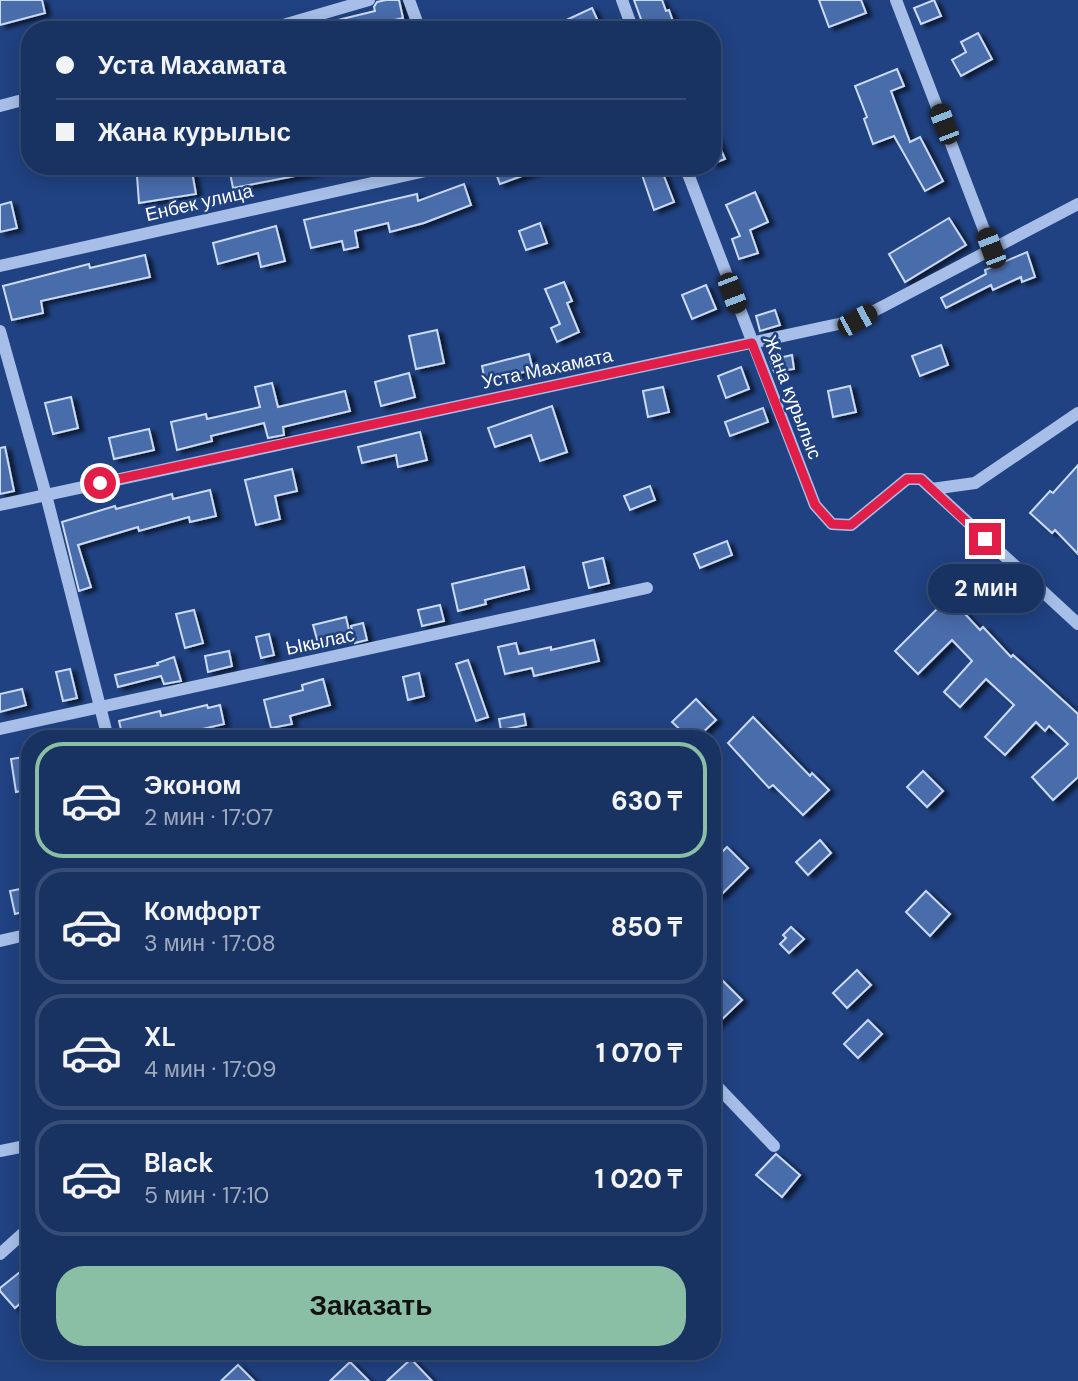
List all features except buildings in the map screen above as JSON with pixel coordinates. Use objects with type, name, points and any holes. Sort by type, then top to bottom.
[{"type":"street","points":[[297,21],[369,0]]},
{"type":"street","points":[[409,0],[417,21]]},
{"type":"street","points":[[622,0],[630,21]]},
{"type":"street","points":[[896,0],[991,248]]},
{"type":"street","points":[[0,106],[21,100]]},
{"type":"street","name":"Енбек улица","points":[[0,266],[408,175]]},
{"type":"street","name":"Жана курылыс","points":[[688,175],[815,505],[832,524],[851,525],[907,479],[921,479],[932,489],[975,483],[1078,413]]},
{"type":"street","name":"Уста Махамата","points":[[0,505],[857,320],[1078,204]]},
{"type":"street","points":[[0,331],[46,495],[106,730]]},
{"type":"street","points":[[932,489],[1078,624]]},
{"type":"street","name":"Ыкылас","points":[[0,729],[647,588]]},
{"type":"street","points":[[0,940],[21,936]]},
{"type":"street","points":[[721,1090],[774,1146]]},
{"type":"street","points":[[0,1151],[21,1147]]},
{"type":"street","points":[[0,1254],[21,1235]]},
{"type":"route","points":[[100,483],[752,343],[815,505],[832,524],[851,525],[907,479],[921,479],[985,539]]}]
